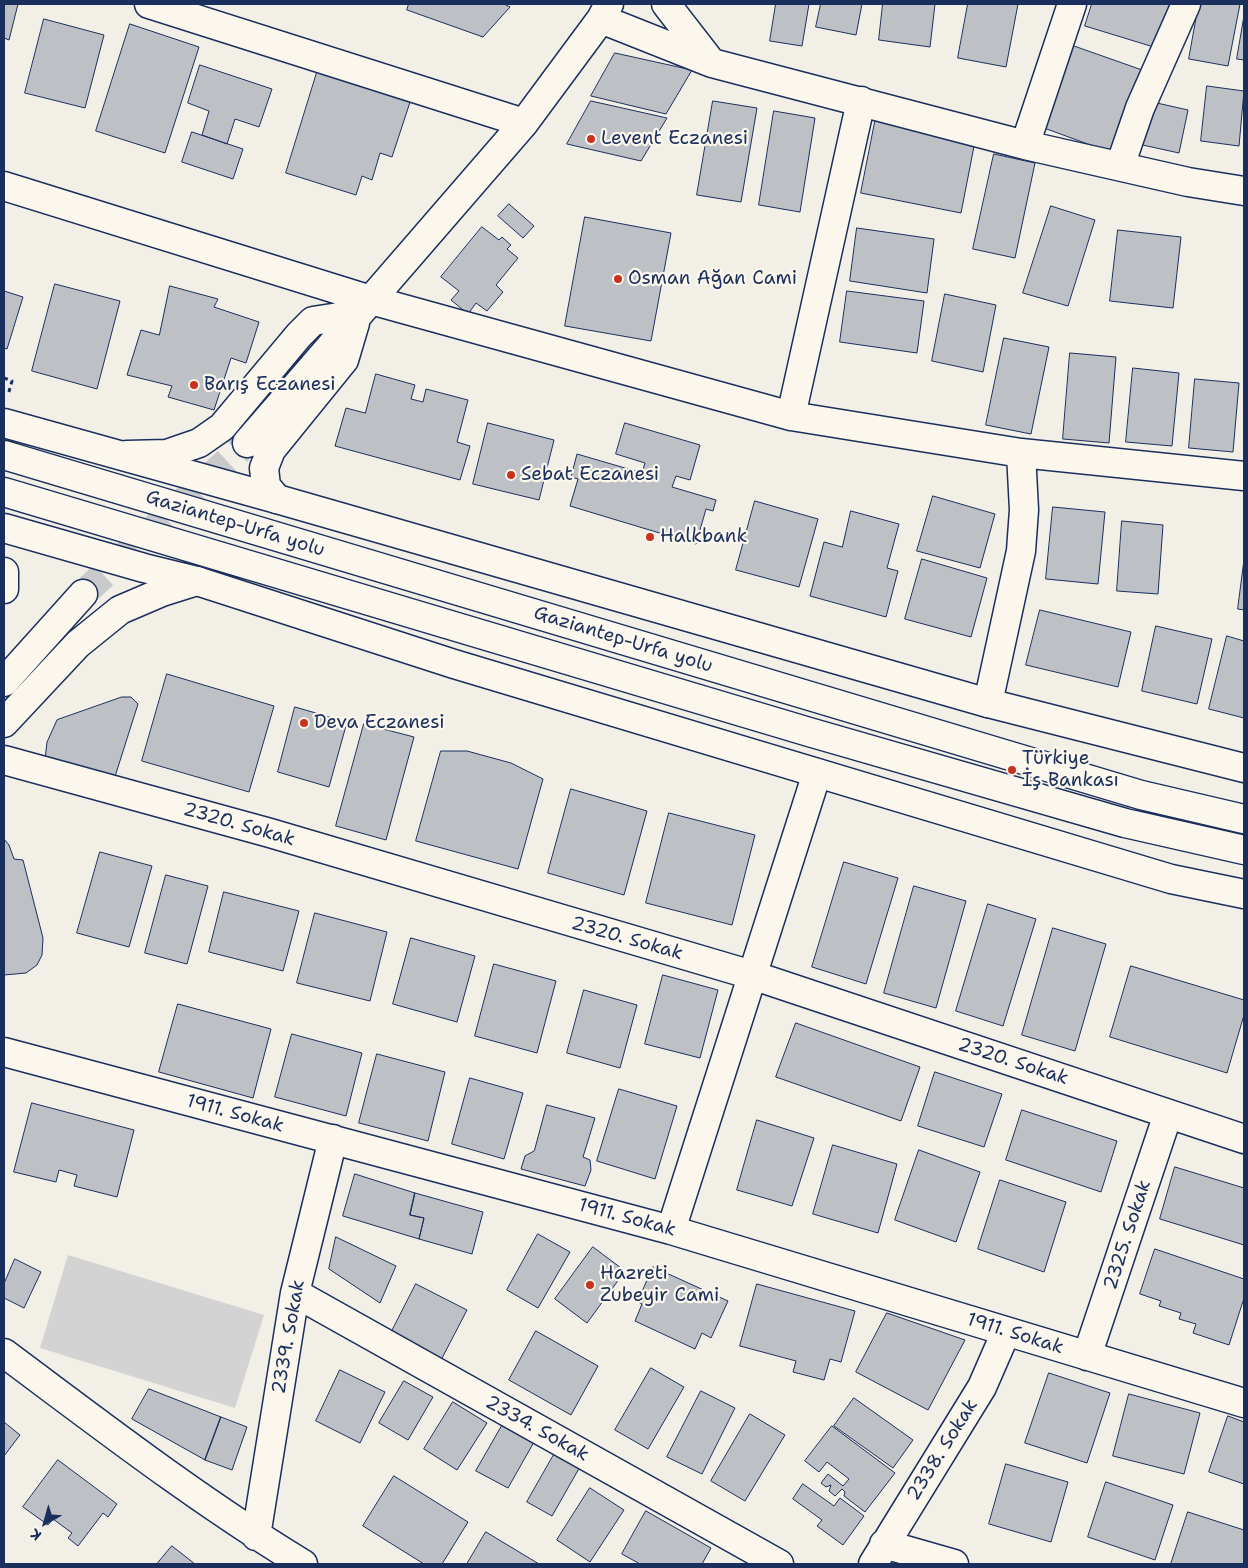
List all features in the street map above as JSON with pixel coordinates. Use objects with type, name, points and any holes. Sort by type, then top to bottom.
[{"type":"main road","points":[[149,4],[524,123]]},
{"type":"main road","points":[[666,4],[712,63]]},
{"type":"main road","points":[[1025,145],[1072,4]]},
{"type":"main road","points":[[1120,166],[1140,108],[1186,4]]},
{"type":"main road","points":[[247,443],[524,123],[605,11],[712,63],[1025,145],[1188,182],[1244,191]]},
{"type":"main road","points":[[791,416],[861,101]]},
{"type":"main road","points":[[4,186],[364,307],[791,416],[1021,453],[1244,476]]},
{"type":"main road","points":[[116,455],[167,454],[199,442],[222,427],[313,321],[364,307]]},
{"type":"main road","points":[[277,499],[266,486],[264,468],[271,450],[344,360],[364,307]]},
{"type":"main road","points":[[4,423],[277,499],[988,703],[1244,768]]},
{"type":"main road","points":[[988,703],[1022,551],[1024,510],[1021,453]]},
{"type":"main road","name":"Gaziantep-Urfa yolu","points":[[4,455],[1132,792],[1244,819]]},
{"type":"main road","name":"Gaziantep-Urfa yolu","points":[[4,492],[857,746],[1125,823],[1244,850]]},
{"type":"main road","points":[[4,528],[197,581],[454,664],[1171,879],[1244,894]]},
{"type":"main road","points":[[4,572],[4,589]]},
{"type":"main road","points":[[4,723],[78,644],[120,610],[162,592],[197,581]]},
{"type":"main road","points":[[4,682],[83,594]]},
{"type":"main road","name":"2320. Sokak","points":[[4,760],[270,834],[752,975],[1244,1139]]},
{"type":"main road","points":[[671,1230],[817,773]]},
{"type":"main road","name":"1911. Sokak","points":[[4,1052],[671,1230],[1244,1404]]},
{"type":"main road","name":"2325. Sokak","points":[[1088,1356],[1168,1114]]},
{"type":"main road","name":"2339. Sokak","points":[[256,1536],[295,1293],[333,1140]]},
{"type":"main road","name":"2334. Sokak","points":[[295,1293],[779,1564]]},
{"type":"main road","name":"2338. Sokak","points":[[879,1554],[982,1387],[1006,1332]]},
{"type":"main road","points":[[4,1353],[143,1456],[256,1536],[303,1564]]},
{"type":"main road","points":[[879,1554],[954,1564]]},
{"type":"path","points":[[4,378],[12,381]]},
{"type":"shaded area","points":[[68,1255],[264,1315],[235,1408],[40,1348]]},
{"type":"building","points":[[4,4],[18,4],[9,40],[4,38]]},
{"type":"building","points":[[409,4],[504,4],[510,7],[483,37],[407,10]]},
{"type":"building","points":[[776,4],[809,4],[802,46],[770,41]]},
{"type":"building","points":[[821,4],[862,4],[856,35],[816,27]]},
{"type":"building","points":[[883,4],[935,4],[930,47],[879,40]]},
{"type":"building","points":[[968,4],[1018,4],[1006,67],[958,58]]},
{"type":"building","points":[[1092,4],[1170,4],[1157,48],[1085,26]]},
{"type":"building","points":[[1199,4],[1240,4],[1228,66],[1189,59]]},
{"type":"building","points":[[1244,16],[1244,60],[1237,59]]},
{"type":"building","points":[[44,19],[104,35],[85,108],[25,93]]},
{"type":"building","points":[[130,24],[199,47],[165,153],[96,131]]},
{"type":"building","points":[[1074,46],[1145,71],[1115,154],[1044,128]]},
{"type":"building","points":[[615,53],[692,70],[666,114],[591,96]]},
{"type":"building","points":[[200,65],[272,89],[259,127],[235,119],[227,144],[202,135],[209,111],[188,103]]},
{"type":"building","points":[[319,66],[412,96],[392,157],[380,153],[372,180],[362,176],[356,195],[286,173]]},
{"type":"building","points":[[1207,86],[1244,91],[1239,146],[1201,141]]},
{"type":"building","points":[[591,101],[667,118],[641,161],[567,144]]},
{"type":"building","points":[[713,101],[757,108],[741,202],[697,195]]},
{"type":"building","points":[[1148,101],[1188,110],[1179,153],[1138,144]]},
{"type":"building","points":[[774,111],[815,118],[800,212],[759,205]]},
{"type":"building","points":[[876,117],[976,136],[961,213],[861,193]]},
{"type":"building","points":[[192,132],[243,149],[233,179],[182,162]]},
{"type":"building","points":[[994,154],[1035,163],[1015,258],[973,249]]},
{"type":"building","points":[[509,204],[534,226],[523,238],[498,216]]},
{"type":"building","points":[[1051,206],[1095,220],[1068,306],[1023,293]]},
{"type":"building","name":"Osman Ağan Cami","points":[[585,217],[671,233],[651,341],[565,326]]},
{"type":"building","points":[[482,227],[499,240],[502,237],[511,245],[507,249],[518,258],[496,285],[503,292],[487,311],[476,303],[468,314],[451,300],[459,291],[441,277]]},
{"type":"building","points":[[857,228],[934,239],[927,293],[850,281]]},
{"type":"building","points":[[1118,230],[1181,237],[1173,308],[1110,301]]},
{"type":"building","points":[[55,284],[120,301],[97,389],[32,371]]},
{"type":"building","points":[[170,286],[218,299],[214,307],[259,322],[246,363],[231,358],[214,410],[168,397],[172,386],[127,375],[141,330],[159,335]]},
{"type":"building","points":[[4,291],[23,297],[7,349],[4,348]]},
{"type":"building","points":[[847,291],[924,301],[917,353],[840,342]]},
{"type":"building","points":[[945,294],[996,305],[983,372],[932,361]]},
{"type":"building","points":[[1004,338],[1049,347],[1031,434],[986,425]]},
{"type":"building","points":[[1070,353],[1116,357],[1109,443],[1063,439]]},
{"type":"building","points":[[1133,368],[1179,373],[1172,446],[1126,442]]},
{"type":"building","points":[[376,374],[415,385],[411,399],[423,402],[426,389],[468,400],[457,442],[470,446],[460,480],[335,446],[346,408],[365,413]]},
{"type":"building","points":[[1195,379],[1239,383],[1233,452],[1189,448]]},
{"type":"building","points":[[488,423],[554,440],[539,500],[473,484]]},
{"type":"building","points":[[625,423],[700,445],[690,480],[676,476],[672,487],[716,500],[713,511],[706,509],[696,544],[570,506],[578,479],[571,477],[577,454],[642,473],[645,463],[616,454]]},
{"type":"building","points":[[933,496],[995,514],[980,568],[917,551]]},
{"type":"building","points":[[755,501],[818,519],[799,587],[736,570]]},
{"type":"building","points":[[1053,507],[1105,512],[1098,584],[1046,579]]},
{"type":"building","points":[[851,511],[899,524],[887,568],[898,571],[886,617],[810,596],[824,542],[842,547]]},
{"type":"building","points":[[1122,521],[1163,525],[1158,594],[1117,591]]},
{"type":"building","points":[[922,559],[987,578],[971,637],[905,619]]},
{"type":"building","points":[[1244,560],[1244,610],[1238,609]]},
{"type":"building","points":[[1040,610],[1131,632],[1118,687],[1026,665]]},
{"type":"building","points":[[1156,626],[1212,639],[1197,704],[1142,691]]},
{"type":"building","points":[[1227,636],[1244,641],[1244,718],[1209,709]]},
{"type":"building","points":[[167,674],[274,706],[249,792],[142,761]]},
{"type":"building","points":[[122,697],[131,697],[138,704],[112,786],[45,760],[47,742],[57,720]]},
{"type":"building","points":[[295,707],[347,722],[329,787],[278,772]]},
{"type":"building","points":[[364,724],[414,737],[386,840],[336,826]]},
{"type":"building","points":[[441,751],[467,751],[511,763],[543,779],[518,869],[416,841]]},
{"type":"building","points":[[571,789],[647,811],[624,895],[548,873]]},
{"type":"building","points":[[669,813],[755,835],[732,925],[646,903]]},
{"type":"building","points":[[4,839],[9,845],[14,859],[23,860],[43,938],[42,955],[37,965],[26,973],[4,975]]},
{"type":"building","points":[[100,852],[152,866],[129,947],[77,933]]},
{"type":"building","points":[[844,862],[898,878],[866,984],[812,967]]},
{"type":"building","points":[[166,875],[208,886],[187,964],[145,953]]},
{"type":"building","points":[[914,886],[966,901],[936,1008],[884,993]]},
{"type":"building","points":[[224,892],[299,911],[283,971],[209,952]]},
{"type":"building","points":[[988,904],[1036,919],[1003,1026],[956,1011]]},
{"type":"building","points":[[315,913],[387,932],[370,1001],[297,983]]},
{"type":"building","points":[[1053,928],[1106,944],[1075,1051],[1022,1035]]},
{"type":"building","points":[[411,938],[475,956],[457,1022],[393,1004]]},
{"type":"building","points":[[494,964],[556,981],[537,1053],[475,1036]]},
{"type":"building","points":[[1131,966],[1244,1000],[1244,1015],[1227,1073],[1110,1037]]},
{"type":"building","points":[[663,975],[718,990],[700,1058],[645,1044]]},
{"type":"building","points":[[584,990],[637,1005],[620,1068],[567,1053]]},
{"type":"building","points":[[178,1004],[271,1029],[253,1098],[159,1072]]},
{"type":"building","points":[[796,1023],[920,1067],[901,1121],[776,1077]]},
{"type":"building","points":[[292,1034],[362,1053],[346,1116],[275,1097]]},
{"type":"building","points":[[377,1054],[445,1072],[428,1141],[359,1123]]},
{"type":"building","points":[[935,1072],[1002,1094],[984,1147],[918,1126]]},
{"type":"building","points":[[470,1078],[523,1093],[504,1159],[452,1144]]},
{"type":"building","points":[[619,1089],[677,1106],[655,1179],[597,1161]]},
{"type":"building","points":[[32,1103],[134,1130],[117,1197],[74,1186],[77,1175],[59,1170],[56,1182],[14,1172]]},
{"type":"building","points":[[547,1105],[595,1118],[583,1157],[590,1160],[591,1170],[585,1186],[521,1169],[525,1156],[534,1151]]},
{"type":"building","points":[[1022,1110],[1117,1141],[1101,1192],[1006,1160]]},
{"type":"building","points":[[757,1120],[814,1138],[792,1206],[737,1190]]},
{"type":"building","points":[[833,1145],[897,1164],[878,1233],[813,1214]]},
{"type":"building","points":[[919,1150],[980,1172],[956,1242],[895,1220]]},
{"type":"building","points":[[1175,1167],[1244,1188],[1244,1245],[1160,1219]]},
{"type":"building","points":[[355,1174],[415,1193],[410,1215],[424,1218],[419,1239],[343,1216]]},
{"type":"building","points":[[1000,1180],[1066,1202],[1044,1272],[978,1249]]},
{"type":"building","points":[[415,1193],[483,1212],[472,1254],[419,1239],[424,1218],[410,1215]]},
{"type":"building","points":[[538,1234],[570,1252],[538,1308],[507,1290]]},
{"type":"building","points":[[336,1237],[396,1266],[380,1303],[329,1269]]},
{"type":"building","name":"Hazreti Zubeyir Cami","points":[[593,1247],[625,1271],[587,1323],[555,1299]]},
{"type":"building","points":[[1155,1249],[1244,1279],[1244,1298],[1229,1345],[1193,1333],[1196,1324],[1179,1319],[1181,1313],[1159,1306],[1161,1301],[1140,1294]]},
{"type":"building","points":[[15,1259],[41,1272],[24,1308],[4,1298],[4,1284]]},
{"type":"building","points":[[653,1267],[728,1301],[711,1338],[702,1333],[695,1349],[635,1321],[642,1304],[638,1302]]},
{"type":"building","points":[[416,1284],[467,1310],[440,1362],[390,1335]]},
{"type":"building","points":[[757,1284],[855,1311],[841,1362],[830,1359],[824,1380],[793,1372],[796,1361],[740,1346]]},
{"type":"building","points":[[887,1313],[965,1340],[928,1410],[856,1372]]},
{"type":"building","points":[[536,1331],[598,1366],[571,1415],[509,1380]]},
{"type":"building","points":[[651,1368],[684,1387],[648,1449],[615,1430]]},
{"type":"building","points":[[340,1370],[385,1392],[360,1443],[316,1421]]},
{"type":"building","points":[[1049,1373],[1110,1393],[1087,1463],[1025,1443]]},
{"type":"building","points":[[404,1381],[433,1397],[408,1440],[379,1423]]},
{"type":"building","points":[[149,1389],[221,1417],[205,1460],[132,1419]]},
{"type":"building","points":[[701,1391],[735,1408],[702,1474],[667,1457]]},
{"type":"building","points":[[1129,1394],[1200,1413],[1184,1474],[1113,1456]]},
{"type":"building","points":[[854,1398],[913,1440],[893,1468],[834,1426]]},
{"type":"building","points":[[453,1402],[487,1423],[457,1470],[424,1449]]},
{"type":"building","points":[[750,1414],[785,1435],[745,1501],[711,1481]]},
{"type":"building","points":[[1228,1416],[1244,1422],[1244,1484],[1209,1472]]},
{"type":"building","points":[[221,1417],[247,1427],[232,1470],[205,1460]]},
{"type":"building","points":[[4,1422],[20,1435],[4,1456]]},
{"type":"building","points":[[503,1424],[534,1442],[508,1488],[476,1471]]},
{"type":"building","points":[[832,1426],[895,1473],[865,1512],[844,1496],[845,1492],[842,1489],[835,1496],[829,1491],[831,1485],[826,1487],[821,1483],[828,1474],[843,1486],[849,1479],[827,1462],[819,1472],[805,1461]]},
{"type":"building","points":[[556,1451],[581,1465],[552,1516],[527,1502]]},
{"type":"building","points":[[58,1460],[117,1504],[108,1517],[103,1513],[78,1546],[68,1538],[72,1533],[53,1519],[48,1525],[23,1507]]},
{"type":"building","points":[[1006,1464],[1068,1482],[1051,1542],[989,1524]]},
{"type":"building","points":[[394,1476],[468,1522],[442,1564],[424,1564],[363,1526]]},
{"type":"building","points":[[1106,1482],[1173,1505],[1155,1560],[1088,1537]]},
{"type":"building","points":[[803,1484],[834,1506],[840,1498],[864,1516],[843,1545],[817,1526],[822,1520],[793,1499]]},
{"type":"building","points":[[590,1488],[624,1510],[590,1562],[557,1540]]},
{"type":"building","points":[[646,1511],[711,1548],[702,1564],[640,1564],[622,1554]]},
{"type":"building","points":[[1188,1512],[1244,1530],[1244,1564],[1171,1564]]},
{"type":"building","points":[[486,1532],[539,1564],[467,1564]]},
{"type":"building","points":[[172,1546],[195,1564],[157,1564]]},
{"type":"tunnel","points":[[83,594],[247,443]]},
{"type":"place","name":"Levent Eczanesi","points":[[591,139]]},
{"type":"place","name":"Osman Ağan Cami","points":[[618,279]]},
{"type":"place","name":"Barış Eczanesi","points":[[194,385]]},
{"type":"place","name":"Sebat Eczanesi","points":[[511,475]]},
{"type":"place","name":"Halkbank","points":[[650,537]]},
{"type":"place","name":"Deva Eczanesi","points":[[304,723]]},
{"type":"place","name":"Türkiye İş Bankası","points":[[1012,770]]},
{"type":"place","name":"Hazreti Zubeyir Cami","points":[[590,1285]]}]
